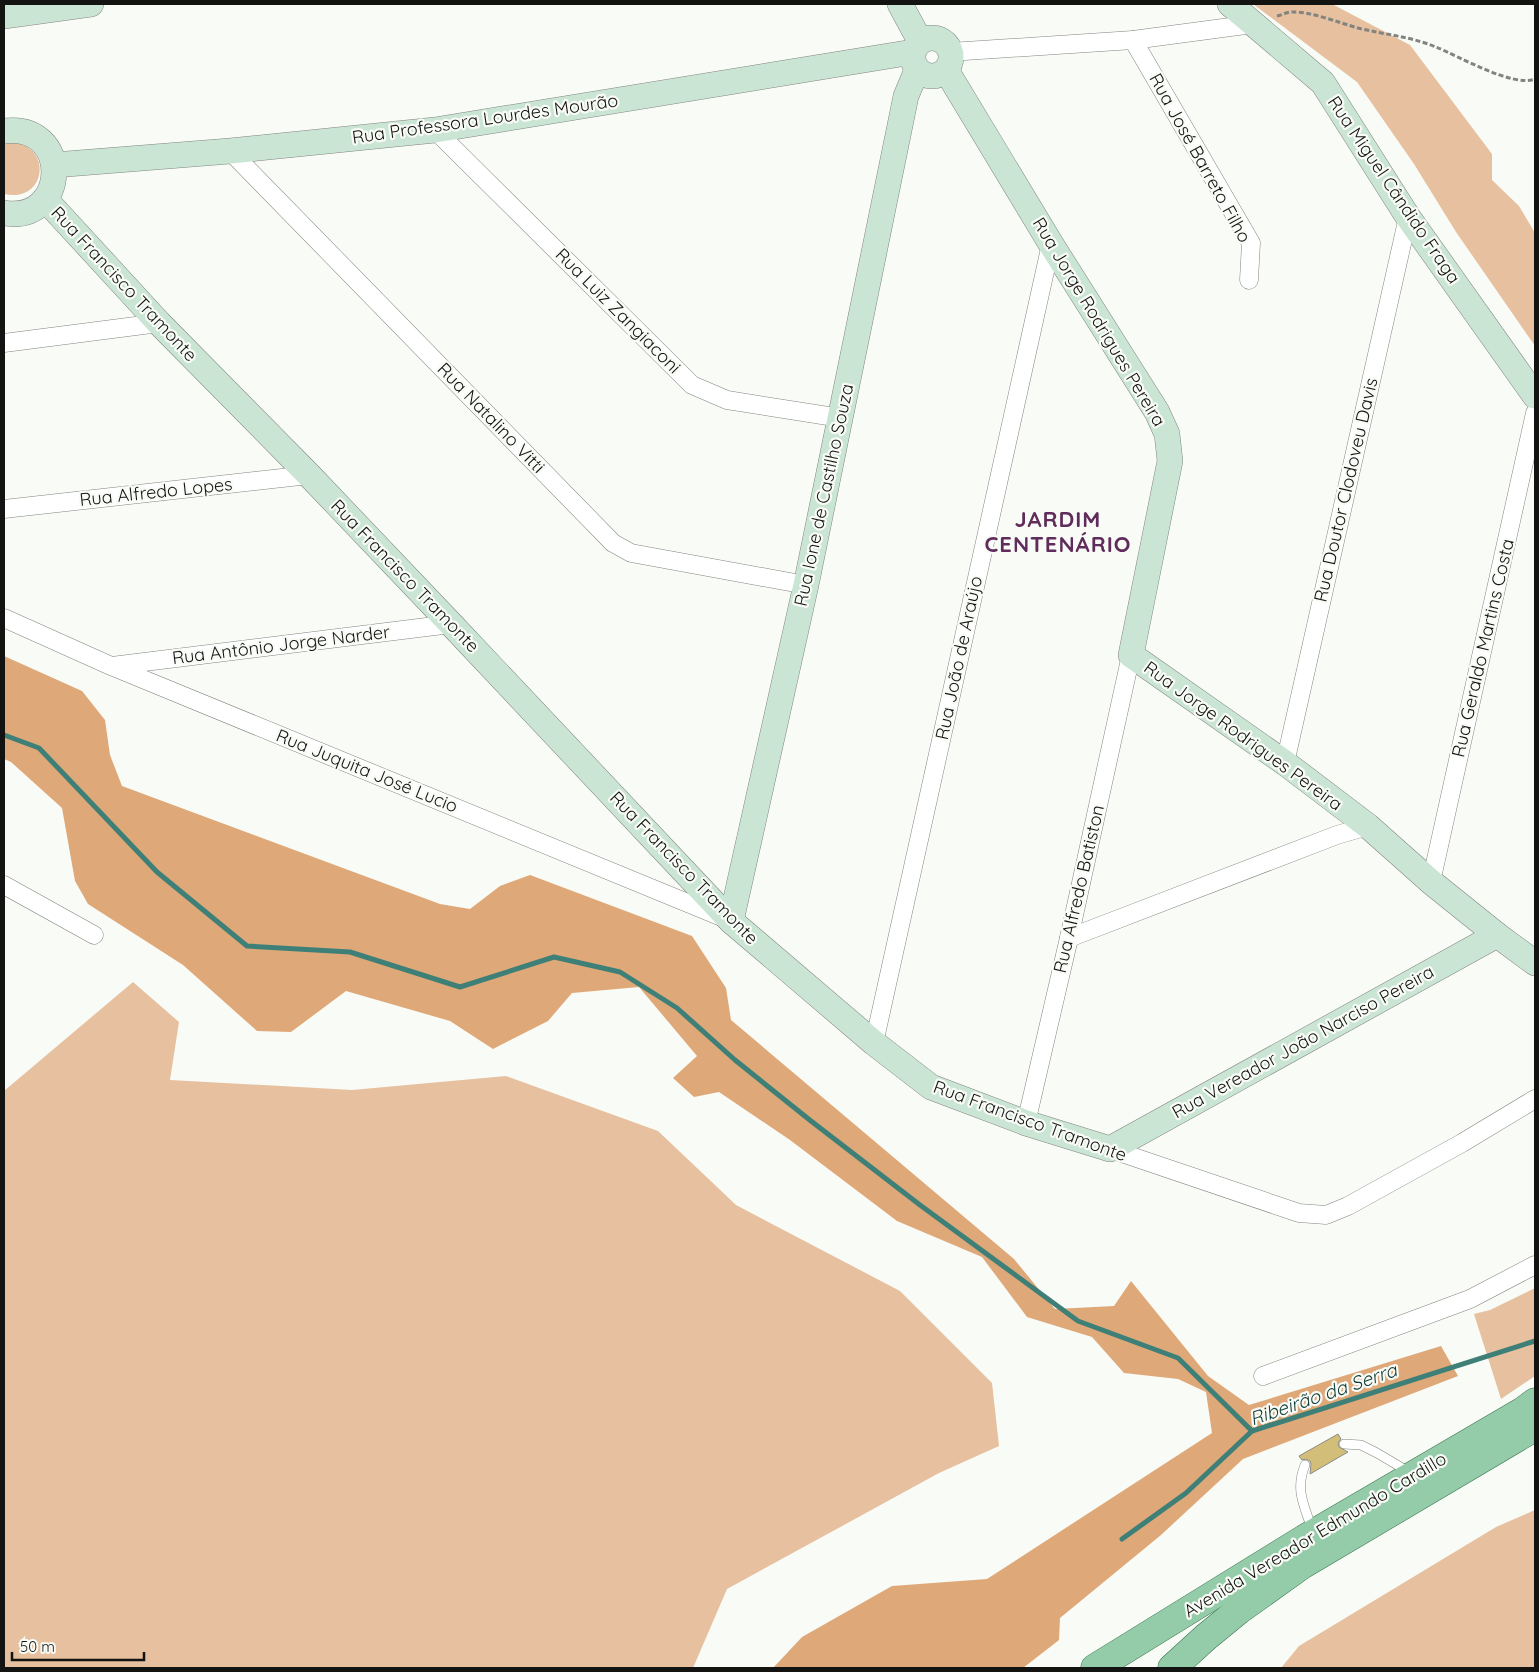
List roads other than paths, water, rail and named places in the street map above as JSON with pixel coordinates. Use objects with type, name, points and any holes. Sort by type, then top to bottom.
[{"type":"main road","name":"Avenida Vereador Edmundo Cardillo","points":[[1095,1668],[1313,1533],[1532,1408]]},
{"type":"main road","name":"Avenida Vereador Edmundo Cardillo","points":[[1172,1668],[1239,1610],[1532,1408]]},
{"type":"street","points":[[4,16],[91,4]]},
{"type":"street","points":[[900,4],[923,74],[935,76],[948,61],[948,46],[938,38],[932,37],[917,54]]},
{"type":"street","name":"Rua Miguel Cândido Fraga","points":[[1230,4],[1323,83],[1408,217],[1535,396]]},
{"type":"street","points":[[948,61],[1253,24]]},
{"type":"street","name":"Rua José Barreto Filho","points":[[1133,40],[1251,243],[1249,280]]},
{"type":"street","name":"Rua Professora Lourdes Mourão","points":[[54,165],[230,151],[435,130],[917,54]]},
{"type":"street","name":"Rua Ione de Castilho Souza","points":[[731,921],[806,585],[906,96],[917,54]]},
{"type":"street","name":"Rua Jorge Rodrigues Pereira","points":[[948,61],[1051,244],[1157,412],[1167,434],[1170,461],[1131,655],[1285,763],[1368,826],[1431,882],[1535,964]]},
{"type":"street","points":[[4,131],[14,130],[28,133],[40,140],[49,152],[54,165],[51,189],[45,200],[34,209],[20,214],[4,213]]},
{"type":"street","name":"Rua Luiz Zangiaconi","points":[[435,130],[692,385],[727,400],[841,418]]},
{"type":"street","name":"Rua Natalino Vitti","points":[[230,151],[613,543],[631,553],[806,585]]},
{"type":"street","name":"Rua Francisco Tramonte","points":[[45,200],[160,324],[309,474],[731,921],[874,1043],[931,1087],[1026,1123],[1110,1149],[1299,1213],[1326,1216],[1348,1206],[1462,1143],[1535,1099]]},
{"type":"street","name":"Rua Doutor Clodoveu Davis","points":[[1285,763],[1408,217]]},
{"type":"street","name":"Rua João de Araújo","points":[[874,1043],[1051,244]]},
{"type":"street","points":[[4,343],[160,324]]},
{"type":"street","name":"Rua Geraldo Martins Costa","points":[[1431,882],[1535,413]]},
{"type":"street","name":"Rua Alfredo Lopes","points":[[4,509],[309,474]]},
{"type":"street","name":"Rua Juquita José Lucio","points":[[4,618],[111,666],[731,921]]},
{"type":"street","name":"Rua Antônio Jorge Narder","points":[[111,666],[451,624]]},
{"type":"street","name":"Rua Alfredo Batiston","points":[[1026,1123],[1131,655]]},
{"type":"street","points":[[1069,938],[1337,835],[1368,826]]},
{"type":"street","points":[[4,885],[94,935]]},
{"type":"street","name":"Rua Vereador João Narciso Pereira","points":[[1110,1149],[1497,935]]},
{"type":"street","points":[[1263,1376],[1470,1299],[1535,1265]]},
{"type":"lane","points":[[1344,1444],[1361,1445],[1414,1475]]},
{"type":"lane","points":[[1305,1465],[1299,1479],[1302,1501],[1313,1533]]},
{"type":"waterway","points":[[4,735],[39,748],[157,872],[247,946],[350,952],[460,987],[554,957],[620,972],[677,1008],[735,1060],[811,1121],[920,1205],[1078,1321],[1178,1358],[1252,1431]]},
{"type":"waterway","name":"Ribeirão da Serra","points":[[1122,1539],[1186,1493],[1252,1431],[1535,1341]]},
{"type":"district","name":"JARDIM CENTENÁRIO","points":[[1058,532]]}]
